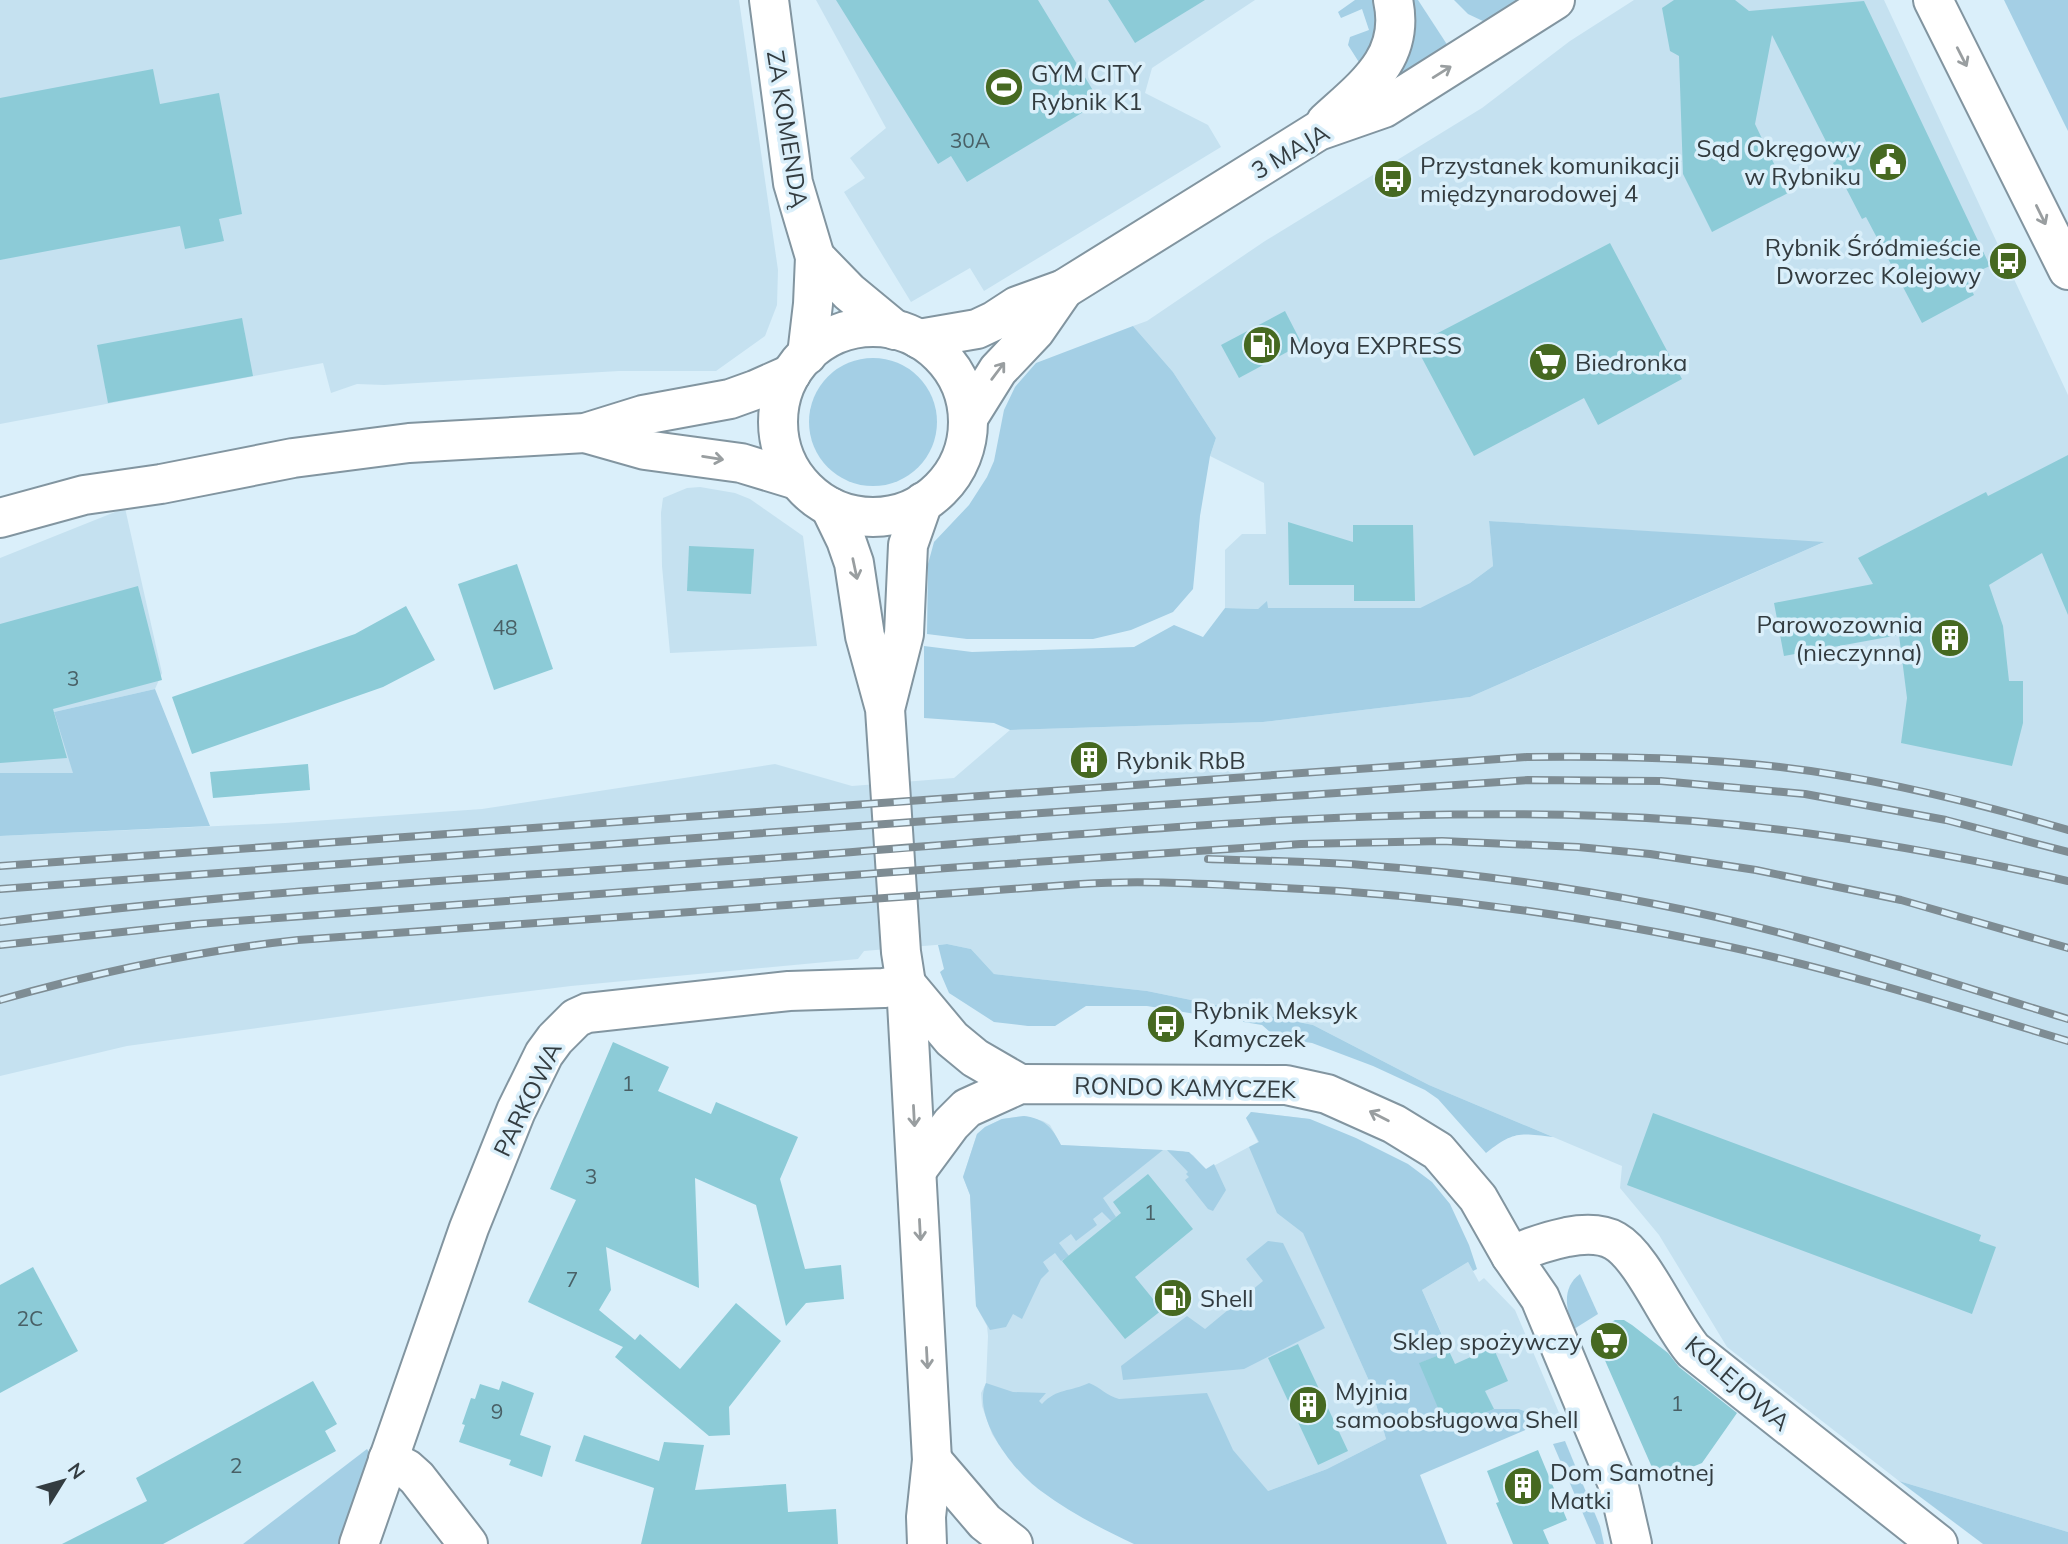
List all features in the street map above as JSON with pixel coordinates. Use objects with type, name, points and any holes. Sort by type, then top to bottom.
[{"type":"main road","name":"ZA KOMENDĄ","points":[[769,0],[793,183],[815,257],[813,304],[799,364]]},
{"type":"main road","points":[[1318,131],[1380,70],[1394,38],[1396,21],[1393,0]]},
{"type":"main road","name":"3 MAJA","points":[[907,334],[977,329],[1017,306],[1064,289],[1318,131],[1384,108],[1555,0]]},
{"type":"main road","points":[[1933,0],[2068,270]]},
{"type":"main road","name":"ZA KOMENDĄ","points":[[815,257],[849,292],[907,334]]},
{"type":"main road","name":"3 MAJA","points":[[968,418],[998,370],[1035,331],[1064,289]]},
{"type":"main road","points":[[0,518],[84,495],[161,484],[293,458],[387,446],[585,432],[643,415],[730,399],[755,390],[799,364],[824,341],[844,332],[867,328],[907,334],[933,348],[957,379],[968,418],[965,445],[956,469],[936,492],[923,502],[899,513],[855,516],[830,507],[797,480],[783,450],[779,434],[781,400],[799,364]]},
{"type":"main road","points":[[585,432],[645,450],[741,463],[797,480]]},
{"type":"main road","points":[[0,545],[161,484]]},
{"type":"main road","points":[[885,709],[904,634],[908,544],[923,502]]},
{"type":"main road","points":[[830,507],[853,562],[865,636],[885,709],[901,952],[906,985],[932,1460],[926,1517],[927,1544]]},
{"type":"main road","points":[[906,985],[962,1048],[1020,1084]]},
{"type":"main road","name":"PARKOWA","points":[[359,1544],[469,1228],[516,1111],[544,1054],[567,1026],[587,1013],[789,991],[906,985]]},
{"type":"main road","name":"RONDO KAMYCZEK","points":[[917,1170],[951,1124],[967,1108],[1020,1084],[1266,1084],[1327,1094],[1394,1124],[1438,1151],[1478,1198],[1511,1256],[1540,1298],[1619,1487],[1632,1543]]},
{"type":"main road","name":"KOLEJOWA","points":[[1511,1256],[1542,1243],[1573,1236],[1595,1235],[1617,1242],[1637,1263],[1693,1350],[1938,1544]]},
{"type":"main road","points":[[388,1459],[417,1478],[468,1544]]},
{"type":"main road","points":[[932,1460],[985,1522],[1013,1544]]},
{"type":"shaded area","points":[[0,0],[739,0],[778,270],[777,305],[765,336],[716,371],[619,371],[384,385],[357,384],[331,393],[323,363],[0,424]]},
{"type":"shaded area","points":[[816,0],[1255,0],[1152,68],[1145,93],[1208,125],[1221,147],[984,291],[970,268],[911,302],[844,192],[865,178],[850,158],[886,128]]},
{"type":"shaded area","points":[[1355,0],[1379,0],[1381,21],[1362,67],[1348,45],[1350,37],[1369,30],[1362,9],[1341,18],[1338,12]]},
{"type":"shaded area","points":[[1407,0],[1418,0],[1448,46],[1394,80]]},
{"type":"shaded area","points":[[1454,0],[1521,0],[1485,22],[1468,14]]},
{"type":"shaded area","points":[[1634,0],[1884,0],[2068,395],[2068,1532],[1899,1481],[1727,1347],[1659,1235],[1620,1188],[1622,1166],[1429,1085],[1313,1025],[1147,991],[994,974],[971,949],[947,944],[864,951],[858,959],[489,996],[127,1046],[0,1076],[0,836],[285,823],[482,809],[775,764],[852,786],[954,778],[1010,730],[1263,722],[1470,697],[1822,543],[1489,521],[1493,566],[1470,583],[1420,608],[1267,608],[1267,602],[1258,609],[1225,608],[1225,550],[1242,534],[1266,534],[1264,483],[1210,456],[1216,438],[1173,372],[1133,326],[1147,321],[1265,241],[1482,108],[1570,41]]},
{"type":"shaded area","points":[[2004,0],[2068,0],[2068,131],[2063,121]]},
{"type":"shaded area","points":[[1133,326],[1173,372],[1216,438],[1210,456],[1200,516],[1193,589],[1173,612],[1131,630],[1093,639],[967,639],[927,634],[928,564],[934,542],[969,505],[987,477],[994,461],[1004,410],[1015,387],[1036,363]]},
{"type":"shaded area","points":[[873,358],[897,363],[918,377],[932,398],[937,422],[932,446],[918,467],[897,481],[873,486],[849,481],[828,467],[814,446],[809,422],[814,398],[828,377],[849,363]]},
{"type":"shaded area","points":[[700,487],[735,493],[750,499],[803,536],[817,646],[670,653],[662,566],[663,498],[687,488]]},
{"type":"shaded area","points":[[125,508],[162,673],[155,689],[54,712],[74,773],[0,773],[0,558]]},
{"type":"shaded area","points":[[1489,521],[1824,542],[1470,697],[1263,722],[1010,730],[994,723],[924,718],[924,646],[972,652],[1134,647],[1174,625],[1203,637],[1225,608],[1258,609],[1267,601],[1268,608],[1420,608],[1470,583],[1493,566]]},
{"type":"shaded area","points":[[155,689],[210,826],[0,836],[0,773],[73,773],[54,712]]},
{"type":"shaded area","points":[[938,945],[971,949],[994,974],[1147,991],[1313,1025],[1429,1085],[1553,1137],[1517,1135],[1486,1153],[1438,1099],[1425,1090],[1373,1066],[1312,1043],[1277,1038],[1262,1025],[1147,1006],[1086,1006],[1055,1026],[994,1022],[949,993],[940,972],[944,969]]},
{"type":"shaded area","points":[[1251,1112],[1310,1119],[1303,1232],[1370,1383],[1386,1439],[1327,1469],[1268,1491],[999,1445],[982,1406],[981,1393],[986,1383],[988,1336],[987,1326],[976,1306],[970,1195],[963,1177],[977,1134],[1002,1119],[1024,1116],[1050,1125],[1061,1145],[1183,1151],[1193,1155],[1206,1170],[1258,1142],[1246,1118]]},
{"type":"shaded area","points":[[1251,1112],[1310,1119],[1408,1164],[1432,1182],[1450,1204],[1469,1245],[1477,1269],[1473,1271],[1468,1262],[1422,1290],[1449,1351],[1420,1363],[1447,1428],[1494,1409],[1519,1409],[1545,1419],[1544,1422],[1420,1475],[1447,1544],[1134,1544],[1086,1520],[1041,1491],[1019,1471],[998,1443],[990,1427],[984,1412],[986,1383],[1013,1392],[1046,1393],[1039,1401],[1042,1404],[1058,1393],[1089,1383],[1119,1399],[1207,1393],[1233,1450],[1268,1491],[1327,1469],[1386,1439],[1370,1383],[1303,1233],[1277,1213],[1249,1147],[1259,1142],[1246,1118]]},
{"type":"shaded area","points":[[1024,1116],[1047,1125],[1061,1145],[1163,1150],[1103,1198],[1116,1217],[1111,1221],[1102,1212],[1093,1219],[1097,1225],[1076,1241],[1071,1234],[1059,1243],[1069,1256],[1061,1261],[1055,1253],[1043,1262],[1049,1271],[1041,1279],[1022,1319],[1013,1314],[1006,1327],[990,1330],[976,1306],[970,1195],[963,1177],[977,1134],[1002,1119]]},
{"type":"shaded area","points":[[1167,1150],[1189,1152],[1206,1169],[1214,1164],[1226,1190],[1213,1211],[1208,1209],[1185,1180],[1189,1177],[1186,1174],[1188,1172]]},
{"type":"shaded area","points":[[1268,1241],[1283,1243],[1325,1328],[1244,1369],[1123,1380],[1121,1366],[1187,1316],[1205,1329],[1263,1281],[1246,1259]]},
{"type":"shaded area","points":[[1468,1262],[1479,1282],[1484,1278],[1515,1310],[1560,1415],[1545,1419],[1519,1409],[1494,1409],[1447,1429],[1419,1363],[1449,1350],[1422,1290]]},
{"type":"shaded area","points":[[1580,1274],[1598,1314],[1574,1329],[1567,1300],[1570,1286]]},
{"type":"shaded area","points":[[1565,1441],[1600,1526],[1604,1544],[1596,1544],[1553,1444]]},
{"type":"shaded area","points":[[367,1449],[379,1466],[346,1544],[243,1544]]},
{"type":"shaded area","points":[[1899,1481],[2068,1532],[2068,1544],[1983,1544]]},
{"type":"building","points":[[836,0],[1038,0],[1100,102],[967,182],[951,156],[938,164]]},
{"type":"building","points":[[1108,0],[1205,0],[1135,43]]},
{"type":"building","name":"Sąd Okręgowy w Rybniku","points":[[1674,0],[1735,0],[1749,11],[1864,1],[1990,266],[1965,277],[1974,295],[1922,323],[1866,217],[1862,219],[1833,163],[1836,161],[1772,35],[1755,124],[1788,193],[1712,232],[1683,174],[1679,56],[1670,51],[1662,8]]},
{"type":"building","points":[[153,69],[160,104],[219,93],[242,214],[219,219],[224,241],[185,249],[180,226],[0,260],[0,98]]},
{"type":"building","name":"Biedronka","points":[[1610,243],[1682,379],[1598,425],[1584,398],[1474,456],[1415,345]]},
{"type":"building","points":[[1285,311],[1302,344],[1239,378],[1221,345]]},
{"type":"building","points":[[242,318],[253,376],[108,403],[97,345]]},
{"type":"building","name":"Parowozownia (nieczynna)","points":[[2068,455],[2068,615],[2042,553],[1989,585],[2003,626],[2009,681],[2023,681],[2023,723],[2012,766],[1901,743],[1907,698],[1899,635],[1784,656],[1774,603],[1873,584],[1858,558],[1986,492],[1988,496]]},
{"type":"building","points":[[1288,522],[1353,542],[1353,525],[1413,525],[1415,601],[1354,601],[1354,585],[1289,585]]},
{"type":"building","points":[[689,546],[754,549],[751,594],[687,591]]},
{"type":"building","points":[[517,564],[553,669],[494,690],[458,584]]},
{"type":"building","points":[[138,586],[162,680],[53,709],[67,758],[0,763],[0,624]]},
{"type":"building","points":[[406,606],[435,660],[383,687],[192,754],[172,697],[355,634]]},
{"type":"building","points":[[308,764],[310,790],[213,798],[210,772]]},
{"type":"building","points":[[613,1042],[669,1067],[658,1091],[711,1114],[716,1102],[798,1137],[780,1179],[805,1269],[841,1265],[844,1299],[806,1303],[786,1326],[756,1205],[695,1178],[699,1288],[606,1247],[611,1290],[599,1310],[635,1340],[640,1334],[680,1369],[736,1303],[781,1341],[729,1407],[730,1435],[709,1436],[615,1357],[623,1347],[528,1302],[576,1200],[550,1189]]},
{"type":"building","points":[[1653,1113],[1981,1235],[1979,1241],[1996,1247],[1972,1314],[1627,1185]]},
{"type":"building","points":[[1148,1174],[1193,1229],[1135,1277],[1162,1310],[1125,1339],[1062,1261],[1121,1213],[1113,1202]]},
{"type":"building","points":[[33,1267],[78,1351],[0,1393],[0,1285]]},
{"type":"building","points":[[1615,1320],[1624,1320],[1632,1325],[1737,1413],[1702,1463],[1658,1481],[1596,1340],[1601,1328]]},
{"type":"building","name":"Myjnia samoobsługowa Shell","points":[[1298,1344],[1348,1451],[1318,1465],[1268,1358]]},
{"type":"building","points":[[1493,1347],[1508,1381],[1485,1391],[1494,1409],[1447,1429],[1419,1363],[1449,1351],[1455,1364]]},
{"type":"building","points":[[313,1381],[337,1424],[325,1431],[336,1451],[163,1544],[62,1544],[147,1501],[136,1478]]},
{"type":"building","points":[[502,1381],[534,1393],[520,1435],[551,1446],[542,1477],[509,1465],[511,1460],[459,1442],[471,1398],[475,1399],[480,1384],[499,1390]]},
{"type":"building","points":[[584,1435],[659,1461],[664,1442],[704,1445],[695,1490],[786,1484],[788,1512],[836,1509],[838,1544],[641,1544],[654,1488],[575,1461]]},
{"type":"building","name":"Dom Samotnej Matki","points":[[1538,1450],[1567,1520],[1543,1530],[1549,1544],[1513,1544],[1496,1503],[1499,1502],[1487,1471]]},
{"type":"railway","points":[[0,866],[1527,757],[1660,758],[1782,767],[1906,788],[2068,830]]},
{"type":"railway","points":[[0,889],[1528,780],[1661,781],[1805,794],[1946,820],[2068,852]]},
{"type":"railway","points":[[0,922],[319,890],[1134,830],[1416,815],[1603,816],[1721,823],[1895,846],[2068,881]]},
{"type":"railway","points":[[0,945],[197,924],[961,867],[1301,844],[1442,841],[1578,847],[1650,854],[1756,870],[1901,900],[2068,948]]},
{"type":"railway","points":[[1208,859],[1399,868],[1472,875],[1619,897],[1707,915],[1811,941],[2068,1019]]},
{"type":"railway","points":[[0,1000],[148,964],[222,950],[298,940],[1081,884],[1150,882],[1322,890],[1435,899],[1604,923],[1716,944],[1805,965],[2068,1041]]},
{"type":"place","name":"GYM CITY Rybnik K1","points":[[1004,87]]},
{"type":"place","name":"Sąd Okręgowy w Rybniku","points":[[1888,162]]},
{"type":"place","name":"Przystanek komunikacji międzynarodowej 4","points":[[1393,179]]},
{"type":"place","name":"Rybnik Śródmieście Dworzec Kolejowy","points":[[2008,261]]},
{"type":"place","name":"Moya EXPRESS","points":[[1262,345]]},
{"type":"place","name":"Biedronka","points":[[1548,362]]},
{"type":"place","name":"Parowozownia (nieczynna)","points":[[1950,638]]},
{"type":"place","name":"Rybnik RbB","points":[[1089,760]]},
{"type":"place","name":"Rybnik Meksyk Kamyczek","points":[[1166,1024]]},
{"type":"place","name":"Shell","points":[[1173,1298]]},
{"type":"place","name":"Sklep spożywczy","points":[[1609,1341]]},
{"type":"place","name":"Myjnia samoobsługowa Shell","points":[[1308,1405]]},
{"type":"place","name":"Dom Samotnej Matki","points":[[1523,1486]]}]
